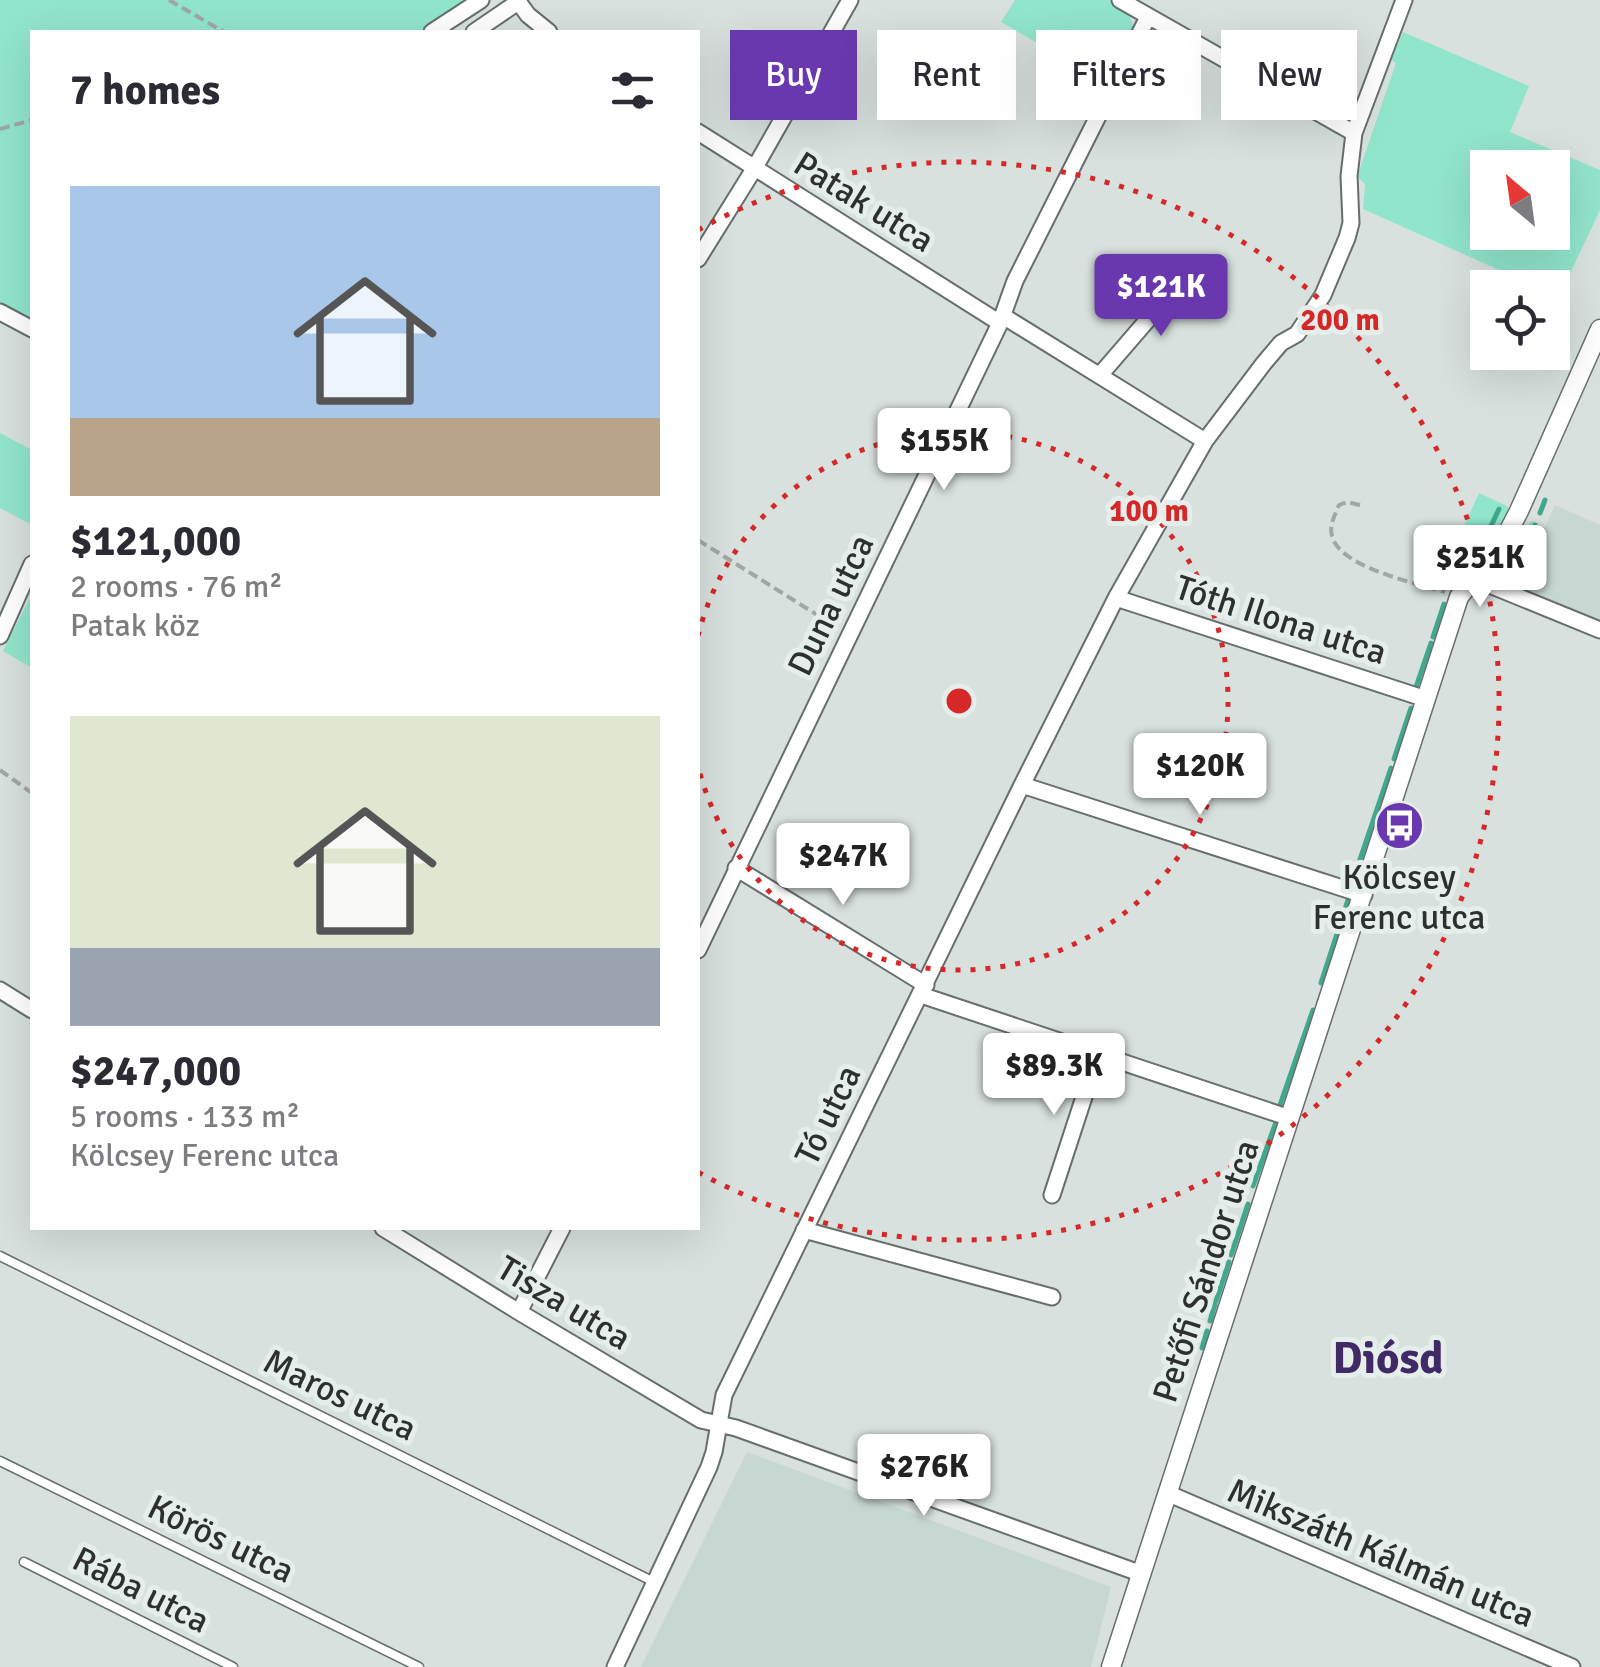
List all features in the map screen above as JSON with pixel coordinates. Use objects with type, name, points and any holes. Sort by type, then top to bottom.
[{"type":"street","points":[[435,30],[481,0]]},
{"type":"street","points":[[700,256],[850,0]]},
{"type":"street","points":[[1121,0],[1354,134]]},
{"type":"street","name":"Tó utca","points":[[615,1667],[708,1468],[724,1395],[1116,598],[1205,441],[1281,343],[1297,334],[1323,295],[1351,223],[1349,176],[1354,134],[1404,0]]},
{"type":"street","points":[[477,30],[518,1],[546,30]]},
{"type":"street","name":"Duna utca","points":[[700,946],[1002,319],[1014,281],[1148,17]]},
{"type":"street","name":"Patak utca","points":[[700,133],[1205,441]]},
{"type":"street","points":[[1100,376],[1188,273]]},
{"type":"street","points":[[0,312],[30,328]]},
{"type":"street","name":"Petőfi Sándor utca","points":[[1111,1667],[1460,597],[1506,536],[1520,510],[1600,329]]},
{"type":"street","points":[[0,636],[30,568]]},
{"type":"street","points":[[1474,578],[1600,630]]},
{"type":"street","name":"Tóth Ilona utca","points":[[1116,598],[1426,699]]},
{"type":"street","points":[[1022,784],[1364,895]]},
{"type":"street","points":[[736,868],[923,990],[1290,1118]]},
{"type":"street","points":[[0,990],[30,1009]]},
{"type":"street","points":[[1052,1196],[1098,1054]]},
{"type":"street","name":"Tisza utca","points":[[385,1230],[701,1420],[736,1428],[1142,1574]]},
{"type":"street","points":[[520,1312],[561,1230]]},
{"type":"street","points":[[804,1230],[1052,1298]]},
{"type":"street","name":"Mikszáth Kálmán utca","points":[[1167,1493],[1572,1667]]},
{"type":"lane","name":"Maros utca","points":[[0,1256],[656,1583]]},
{"type":"lane","name":"Körös utca","points":[[0,1460],[418,1667]]},
{"type":"lane","name":"Rába utca","points":[[24,1562],[234,1667]]},
{"type":"path","points":[[170,0],[221,30]]},
{"type":"path","points":[[0,130],[30,121]]},
{"type":"path","points":[[1360,505],[1340,505],[1332,525],[1338,548],[1358,562],[1460,597]]},
{"type":"path","points":[[700,541],[851,636]]},
{"type":"path","points":[[0,770],[30,792]]},
{"type":"shaded area","points":[[1555,505],[1600,525],[1600,620],[1518,587]]},
{"type":"shaded area","points":[[747,1452],[1111,1587],[1091,1667],[641,1667]]},
{"type":"green space","points":[[0,0],[476,0],[432,30],[30,30],[30,319],[0,303]]},
{"type":"green space","points":[[1015,0],[1109,0],[1127,10],[1135,29],[1036,30],[1036,42],[1001,22]]},
{"type":"green space","points":[[1403,32],[1529,86],[1510,132],[1553,150],[1470,150],[1470,250],[1570,250],[1570,157],[1600,170],[1600,210],[1570,274],[1570,270],[1499,270],[1363,209],[1365,184],[1357,177],[1396,63],[1391,60]]},
{"type":"green space","points":[[0,433],[30,449],[30,524],[0,508]]},
{"type":"green space","points":[[1479,493],[1508,509],[1481,552],[1447,590],[1441,577]]},
{"type":"green space","points":[[1531,521],[1545,528],[1514,591],[1500,582],[1500,563],[1504,557],[1509,559],[1523,537],[1518,533],[1525,532]]},
{"type":"green space","points":[[30,598],[30,667],[3,651]]},
{"type":"waterway","points":[[1540,513],[1545,500]]},
{"type":"waterway","points":[[1460,571],[1499,509]]},
{"type":"waterway","points":[[1509,583],[1535,525]]},
{"type":"waterway","points":[[1433,637],[1444,604]]},
{"type":"waterway","points":[[1416,687],[1431,643]]},
{"type":"waterway","points":[[1394,759],[1411,708]]},
{"type":"waterway","points":[[1352,883],[1391,768]]},
{"type":"waterway","points":[[1321,983],[1348,900]]},
{"type":"waterway","points":[[1280,1105],[1313,1010]]},
{"type":"waterway","points":[[1253,1186],[1276,1122]]},
{"type":"waterway","points":[[1231,1255],[1248,1204]]},
{"type":"waterway","points":[[1216,1301],[1229,1262]]},
{"type":"waterway","points":[[1210,1321],[1215,1304]]},
{"type":"waterway","points":[[1202,1348],[1207,1331]]},
{"type":"place","name":"Kölcsey Ferenc utca","points":[[1399,825]]},
{"type":"district","name":"Diósd","points":[[1388,1358]]}]
